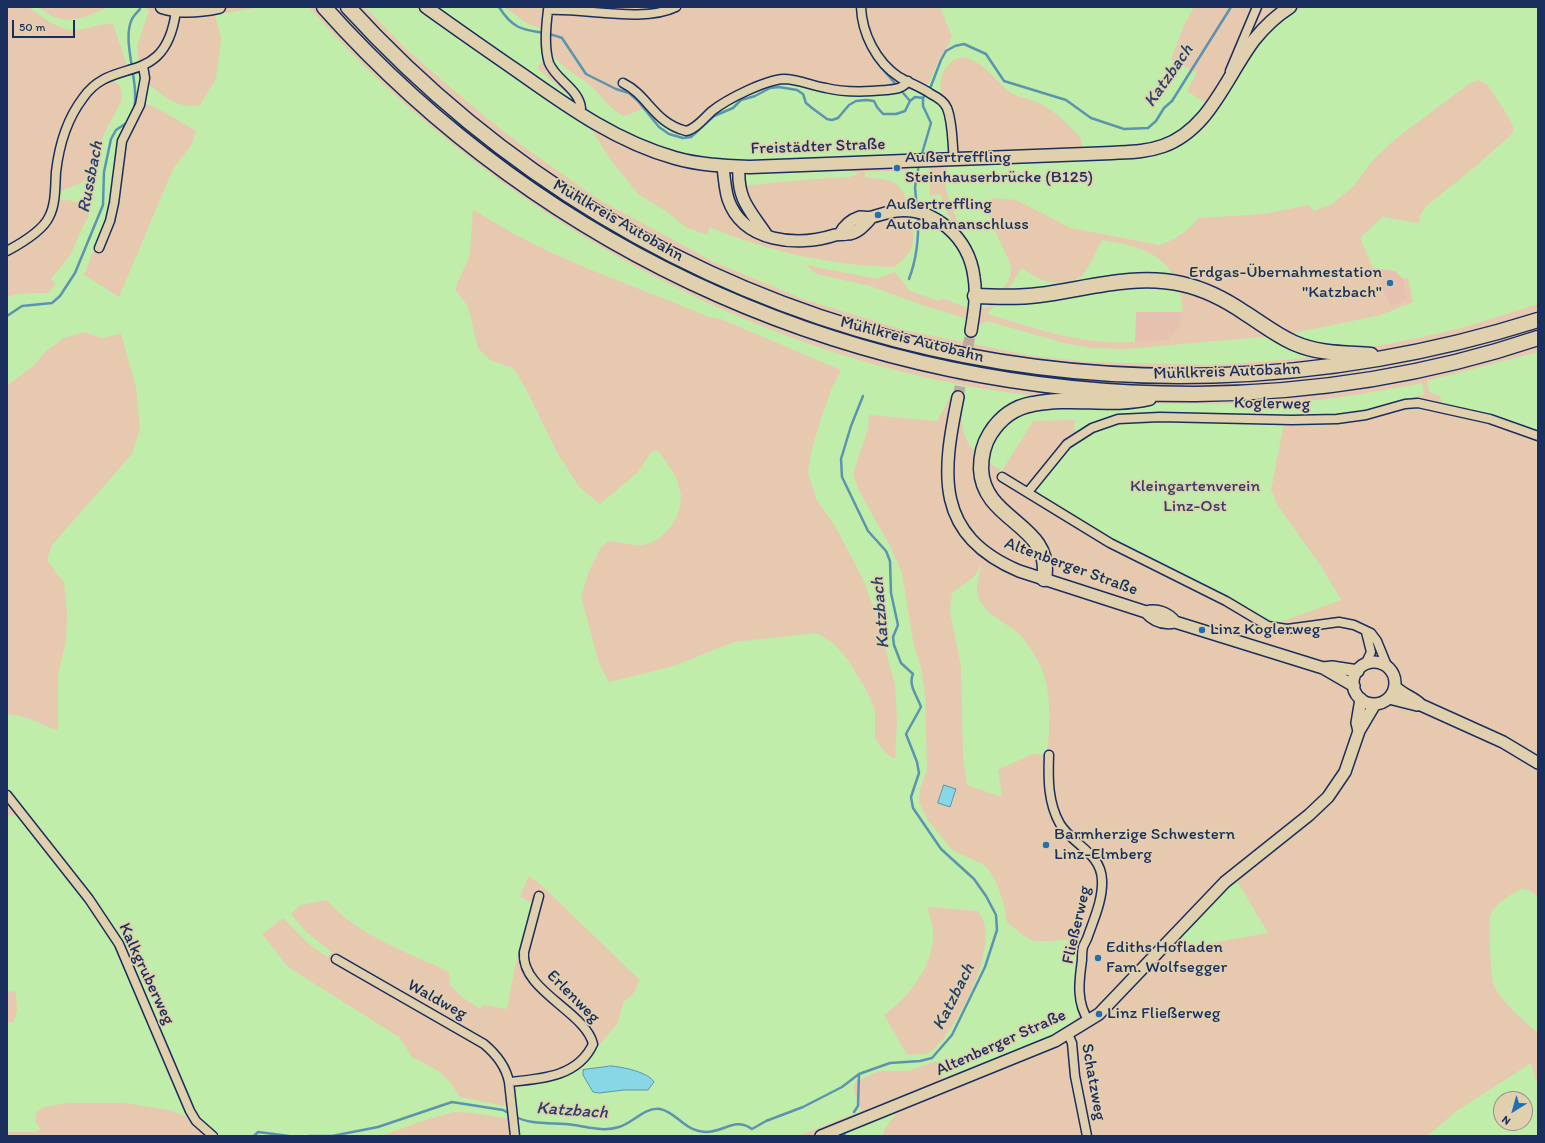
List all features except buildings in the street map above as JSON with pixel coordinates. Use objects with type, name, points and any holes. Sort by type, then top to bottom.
[{"type":"highway","name":"Mühlkreis Autobahn","points":[[324,7],[360,45],[432,114],[496,165],[541,197],[636,255],[719,296],[757,312],[827,337],[875,352],[950,370],[1034,385],[1081,390],[1168,394],[1266,391],[1326,386],[1431,367],[1482,355],[1538,338]]},
{"type":"highway","name":"Mühlkreis Autobahn","points":[[348,7],[372,33],[434,93],[468,122],[509,154],[585,206],[651,243],[722,278],[786,305],[860,330],[935,350],[1033,367],[1120,376],[1160,377],[1265,374],[1324,368],[1395,356],[1469,340],[1538,320]]},
{"type":"highway","points":[[975,296],[1026,296],[1110,284],[1164,281],[1200,289],[1210,293],[1245,313],[1281,337],[1304,347],[1342,354],[1395,356]]},
{"type":"highway","points":[[1044,579],[1045,561],[1040,547],[1032,536],[998,509],[985,488],[981,472],[981,457],[986,442],[993,430],[1010,412],[1033,404],[1057,401],[1129,403],[1168,394]]},
{"type":"main road","points":[[162,7],[191,11],[219,7]]},
{"type":"main road","name":"Freistädter Straße","points":[[426,7],[577,113],[614,134],[659,153],[688,161],[739,167],[1112,153],[1154,148],[1164,145],[1191,130],[1208,111],[1245,53],[1265,26],[1290,7]]},
{"type":"street","points":[[577,113],[581,108],[577,96],[556,73],[550,63],[546,34],[546,9],[641,14],[668,11],[676,7]]},
{"type":"street","points":[[861,7],[863,27],[867,38],[903,86]]},
{"type":"street","name":"Freistädter Straße","points":[[1227,82],[1234,58],[1257,7]]},
{"type":"street","points":[[8,250],[27,238],[49,218],[63,137],[71,118],[84,96],[99,82],[141,66],[158,55],[169,39],[176,10]]},
{"type":"street","points":[[99,248],[110,221],[114,203],[122,141],[140,105],[145,78],[141,66]]},
{"type":"street","points":[[623,83],[636,91],[645,102],[670,125],[686,131],[690,130],[713,110],[726,102],[776,80],[796,81],[840,91],[871,92],[903,86],[927,92],[942,101],[947,107],[951,124],[954,159]]},
{"type":"street","points":[[724,166],[727,193],[732,208],[748,227],[782,240],[804,242],[840,234],[843,227],[861,217],[871,218],[894,211],[917,213],[944,224],[960,241],[968,255],[973,269],[975,296],[971,331]]},
{"type":"street","points":[[739,167],[738,182],[741,198],[746,208],[766,234]]},
{"type":"street","name":"Altenberger Straße","points":[[958,397],[949,442],[946,473],[951,501],[957,516],[969,536],[990,555],[1007,565],[1044,579],[1146,612],[1153,610],[1170,615],[1175,622],[1323,668],[1354,686]]},
{"type":"street","name":"Koglerweg","points":[[1028,492],[1067,444],[1092,428],[1118,420],[1160,417],[1292,420],[1337,419],[1366,415],[1405,404],[1418,403],[1490,419],[1538,436]]},
{"type":"street","points":[[1002,477],[1116,546],[1226,601],[1273,628],[1287,629],[1339,622],[1354,625],[1366,632],[1371,633],[1376,639],[1388,668],[1394,676],[1395,686],[1389,698],[1381,703],[1375,704],[1361,699],[1354,686],[1354,678],[1370,652],[1366,632]]},
{"type":"street","name":"Altenberger Straße","points":[[1323,668],[1361,668],[1375,662],[1388,668]]},
{"type":"street","points":[[1395,686],[1415,699],[1421,705],[1503,742],[1538,763]]},
{"type":"street","points":[[1389,698],[1413,705],[1421,705]]},
{"type":"street","name":"Altenberger Straße","points":[[1359,731],[1358,723],[1361,699]]},
{"type":"street","name":"Altenberger Straße","points":[[821,1136],[1038,1048],[1068,1034],[1089,1021],[1123,991],[1225,882],[1325,800],[1345,772],[1359,731],[1375,704]]},
{"type":"street","name":"Fließerweg","points":[[1049,755],[1050,797],[1054,811],[1061,825],[1072,838],[1094,857],[1102,871],[1102,884],[1099,899],[1083,947],[1080,975],[1080,1003],[1089,1021]]},
{"type":"street","name":"Kalkgruberweg","points":[[7,795],[106,923],[127,961],[190,1111],[205,1130],[213,1136]]},
{"type":"street","name":"Erlenweg","points":[[510,1082],[548,1077],[571,1070],[586,1056],[593,1044],[592,1038],[587,1031],[541,988],[526,969],[523,962],[524,952],[539,896]]},
{"type":"street","name":"Waldweg","points":[[336,959],[484,1044],[502,1064],[510,1082]]},
{"type":"street","name":"Schatzweg","points":[[1068,1034],[1072,1043],[1075,1076],[1087,1136]]},
{"type":"street","points":[[510,1082],[516,1136]]},
{"type":"shaded area","points":[[1373,268],[1395,271],[1403,279],[1407,299],[1391,307]]},
{"type":"shaded area","points":[[1136,312],[1183,312],[1178,329],[1168,340],[1135,342]]},
{"type":"green space","points":[[28,7],[39,7],[53,17],[67,20],[82,18],[109,7],[143,7],[149,11],[137,46],[139,63],[128,68],[113,24],[104,24],[79,29],[63,28],[50,22]]},
{"type":"green space","points":[[260,7],[309,7],[373,75],[442,136],[491,174],[548,214],[607,250],[668,284],[731,313],[796,339],[862,361],[929,378],[998,391],[1090,401],[1136,403],[1229,404],[1321,400],[1422,383],[1424,394],[1376,410],[1337,417],[1118,417],[1078,433],[1074,429],[1075,420],[1033,421],[1002,471],[980,456],[967,442],[962,424],[962,398],[951,396],[937,421],[869,415],[868,429],[853,473],[858,489],[890,546],[902,573],[913,641],[921,668],[925,693],[927,771],[920,788],[919,803],[928,820],[952,850],[982,864],[988,869],[997,884],[1005,908],[1007,923],[1031,940],[1075,941],[1080,955],[1079,1014],[1071,1022],[1038,1041],[942,1078],[936,1061],[909,1071],[879,1071],[857,1081],[853,1088],[861,1111],[798,1136],[520,1136],[515,1104],[516,1091],[518,1087],[561,1077],[578,1070],[617,1024],[624,1001],[633,995],[640,980],[541,885],[529,876],[520,896],[533,904],[521,952],[515,966],[507,1009],[483,1005],[480,1009],[462,997],[450,985],[449,972],[367,933],[352,923],[327,900],[300,905],[291,914],[306,932],[332,952],[327,957],[309,944],[283,918],[262,934],[288,967],[399,1037],[412,1057],[440,1072],[450,1082],[460,1097],[509,1107],[510,1119],[473,1113],[455,1112],[428,1119],[381,1136],[219,1136],[204,1123],[169,1110],[125,1103],[67,1103],[44,1107],[36,1112],[36,1123],[41,1129],[36,1132],[7,1132],[7,1023],[14,1022],[17,1010],[16,992],[7,991],[7,816],[19,815],[103,924],[136,977],[82,887],[7,791],[7,714],[25,717],[58,731],[58,674],[66,642],[67,612],[64,583],[47,560],[52,545],[132,454],[140,429],[136,387],[121,334],[101,338],[85,332],[64,338],[46,351],[33,366],[7,386],[7,297],[18,294],[48,293],[56,284],[51,279],[71,254],[89,216],[84,207],[76,202],[66,200],[56,201],[57,193],[81,183],[95,172],[98,166],[103,136],[122,100],[122,93],[119,84],[111,81],[139,71],[142,80],[141,90],[116,170],[109,210],[84,275],[119,297],[173,169],[192,144],[196,131],[155,107],[143,103],[147,83],[165,97],[178,104],[185,106],[200,105],[216,79],[221,38],[215,15]],"holes":[[[473,209],[529,242],[588,269],[709,317],[721,319],[841,370],[832,388],[822,415],[811,452],[808,473],[817,500],[835,526],[863,579],[875,612],[895,684],[897,721],[895,759],[884,752],[875,738],[875,710],[865,688],[848,660],[833,643],[817,633],[734,642],[674,666],[609,682],[599,663],[581,597],[589,571],[601,547],[609,541],[642,545],[651,543],[666,532],[677,516],[681,499],[680,490],[671,468],[657,450],[651,452],[638,472],[600,504],[579,487],[557,452],[525,387],[513,368],[490,360],[478,348],[468,307],[455,289],[470,255]],[[927,907],[978,911],[985,926],[985,944],[982,961],[976,980],[951,1028],[935,1048],[928,1053],[907,1055],[884,1015],[902,999],[919,979],[930,956],[933,931],[932,922]]]},
{"type":"green space","points":[[365,7],[416,7],[591,129],[610,159],[638,194],[667,212],[687,228],[708,235],[709,227],[754,244],[800,256],[870,266],[894,267],[902,261],[912,246],[913,222],[908,203],[900,188],[895,183],[885,179],[865,177],[865,172],[906,171],[909,168],[929,167],[930,196],[940,194],[960,244],[970,278],[970,309],[942,298],[939,301],[910,291],[895,272],[877,279],[806,265],[816,274],[870,286],[925,306],[968,319],[975,333],[980,325],[987,321],[1064,343],[1093,348],[1126,349],[1285,335],[1381,315],[1413,302],[1408,278],[1403,279],[1395,271],[1373,268],[1360,238],[1382,217],[1419,223],[1420,216],[1425,207],[1476,166],[1513,133],[1513,126],[1487,84],[1478,80],[1470,83],[1394,140],[1374,159],[1353,187],[1332,204],[1314,211],[1309,205],[1264,214],[1199,218],[1181,234],[1159,245],[1071,228],[1016,200],[993,198],[988,201],[989,213],[1011,268],[1007,284],[986,308],[983,308],[980,303],[979,273],[975,258],[956,217],[946,189],[945,177],[948,167],[1137,158],[1165,151],[1187,141],[1202,129],[1225,98],[1247,61],[1262,40],[1280,22],[1302,7],[1538,7],[1538,304],[1462,328],[1399,342],[1297,359],[1213,365],[1091,362],[1028,355],[904,330],[803,299],[714,262],[598,199],[521,145],[477,110],[409,52]]},
{"type":"green space","points":[[434,7],[504,7],[528,24],[543,29],[544,58],[537,68],[565,93],[568,91],[575,104]]},
{"type":"green space","points":[[940,7],[1194,7],[1184,25],[1171,59],[1197,73],[1187,91],[1207,104],[1189,125],[1179,133],[1166,139],[1138,146],[1082,150],[1081,139],[1054,112],[1041,104],[1013,94],[984,68],[968,58],[959,58],[947,65],[941,81],[941,95],[927,86],[952,36]]},
{"type":"green space","points":[[550,48],[553,55],[562,65],[590,85],[610,106],[619,113],[624,116],[646,108],[664,125],[683,134],[720,109],[747,94],[761,88],[788,82],[884,93],[907,90],[915,91],[929,98],[943,109],[949,151],[944,154],[791,160],[738,161],[714,160],[690,156],[652,146],[588,114],[580,97],[557,67]]},
{"type":"green space","points":[[846,170],[857,172],[856,175],[849,177],[750,185],[717,183],[718,172]]},
{"type":"green space","points":[[1102,240],[1134,247],[1159,259],[1176,279],[1181,294],[1183,312],[1136,312],[1135,342],[1079,339],[1044,331],[990,315],[988,313],[1009,288],[1022,268],[1033,276],[1045,281],[1057,283],[1071,281],[1083,275]]},
{"type":"green space","points":[[1538,352],[1538,434],[1442,404],[1440,396],[1429,392],[1427,381]]},
{"type":"green space","name":"Kleingartenverein Linz-Ost","points":[[1158,420],[1284,423],[1271,490],[1278,506],[1321,566],[1341,600],[1276,624],[1116,542],[1039,496],[1037,493],[1041,480],[1060,455],[1084,436],[1110,426]]},
{"type":"green space","points":[[982,564],[977,588],[979,598],[988,611],[1019,634],[1033,652],[1046,681],[1048,694],[1049,731],[1047,755],[1032,754],[998,770],[1002,797],[967,785],[963,757],[961,667],[950,611],[952,593],[974,577]]},
{"type":"green space","points":[[1236,879],[1268,933],[1183,948],[1177,939]]},
{"type":"green space","points":[[1522,888],[1531,891],[1538,897],[1538,1032],[1520,1017],[1502,998],[1494,986],[1492,973],[1490,916],[1492,911],[1499,903]]},
{"type":"green space","points":[[1531,1063],[1536,1081],[1538,1081],[1538,1136],[1427,1136],[1455,1112]]},
{"type":"green space","points":[[899,1110],[885,1128],[883,1136],[836,1136]]},
{"type":"water","points":[[944,785],[956,789],[950,807],[938,803]]},
{"type":"water","points":[[611,1066],[641,1073],[651,1078],[654,1082],[648,1090],[624,1090],[599,1093],[593,1092],[583,1075],[583,1070]]},
{"type":"waterway","points":[[499,7],[506,17],[520,28],[562,38],[586,74],[616,89],[629,93],[638,101],[659,127],[669,134],[683,138],[691,137],[714,116],[733,108],[741,100],[755,96],[770,88],[779,87],[797,90],[803,94],[806,103],[827,119],[832,120],[838,118],[849,105],[856,101],[874,101],[883,114],[896,114],[905,111],[910,101],[915,97],[923,98]]},
{"type":"waterway","name":"Katzbach","points":[[921,157],[931,123],[923,106],[923,98],[931,86],[946,51],[955,46],[964,44],[986,54],[1004,81],[1066,100],[1091,118],[1124,129],[1148,128],[1156,121],[1164,108],[1172,101],[1231,7]]},
{"type":"waterway","name":"Russbach","points":[[134,109],[135,87],[129,50],[129,28],[132,19],[140,9]]},
{"type":"waterway","points":[[881,67],[910,101]]},
{"type":"waterway","name":"Russbach","points":[[7,316],[22,306],[52,303],[60,296],[75,273],[103,205],[104,172],[111,139],[116,130],[128,122]]},
{"type":"waterway","name":"Katzbach","points":[[917,210],[915,187],[919,164]]},
{"type":"waterway","name":"Katzbach","points":[[909,279],[917,248],[918,215]]},
{"type":"waterway","name":"Katzbach","points":[[514,1116],[528,1121],[607,1129],[624,1125],[649,1110],[660,1109],[666,1111],[686,1125],[698,1131],[713,1131],[740,1124],[752,1129],[766,1121],[803,1107],[842,1087],[859,1074],[890,1063],[920,1061],[932,1058],[952,1035],[985,967],[997,930],[996,915],[986,896],[974,879],[941,849],[913,808],[911,797],[919,773],[917,762],[906,734],[921,707],[912,687],[913,674],[901,663],[894,645],[893,637],[898,625],[891,593],[890,561],[886,551],[868,531],[842,477],[841,459],[851,426],[863,396]]},
{"type":"waterway","points":[[854,1112],[858,1106],[859,1074]]},
{"type":"waterway","name":"Katzbach","points":[[309,1136],[332,1136],[378,1127],[452,1102],[503,1110],[510,1114]]},
{"type":"waterway","name":"Katzbach","points":[[254,1136],[258,1132],[289,1136]]},
{"type":"waterway","points":[[844,1136],[845,1132]]},
{"type":"tunnel","points":[[958,397],[971,331]]},
{"type":"place","name":"Außertreffling Steinhauserbrücke (B125)","points":[[897,168]]},
{"type":"place","name":"Außertreffling Autobahnanschluss","points":[[878,215]]},
{"type":"place","name":"Erdgas-Übernahmestation \"Katzbach\"","points":[[1390,283]]},
{"type":"place","name":"Linz Koglerweg","points":[[1202,630]]},
{"type":"place","name":"Barmherzige Schwestern Linz-Elmberg","points":[[1046,845]]},
{"type":"place","name":"Ediths Hofladen Fam. Wolfsegger","points":[[1098,958]]},
{"type":"place","name":"Linz Fließerweg","points":[[1099,1014]]}]
